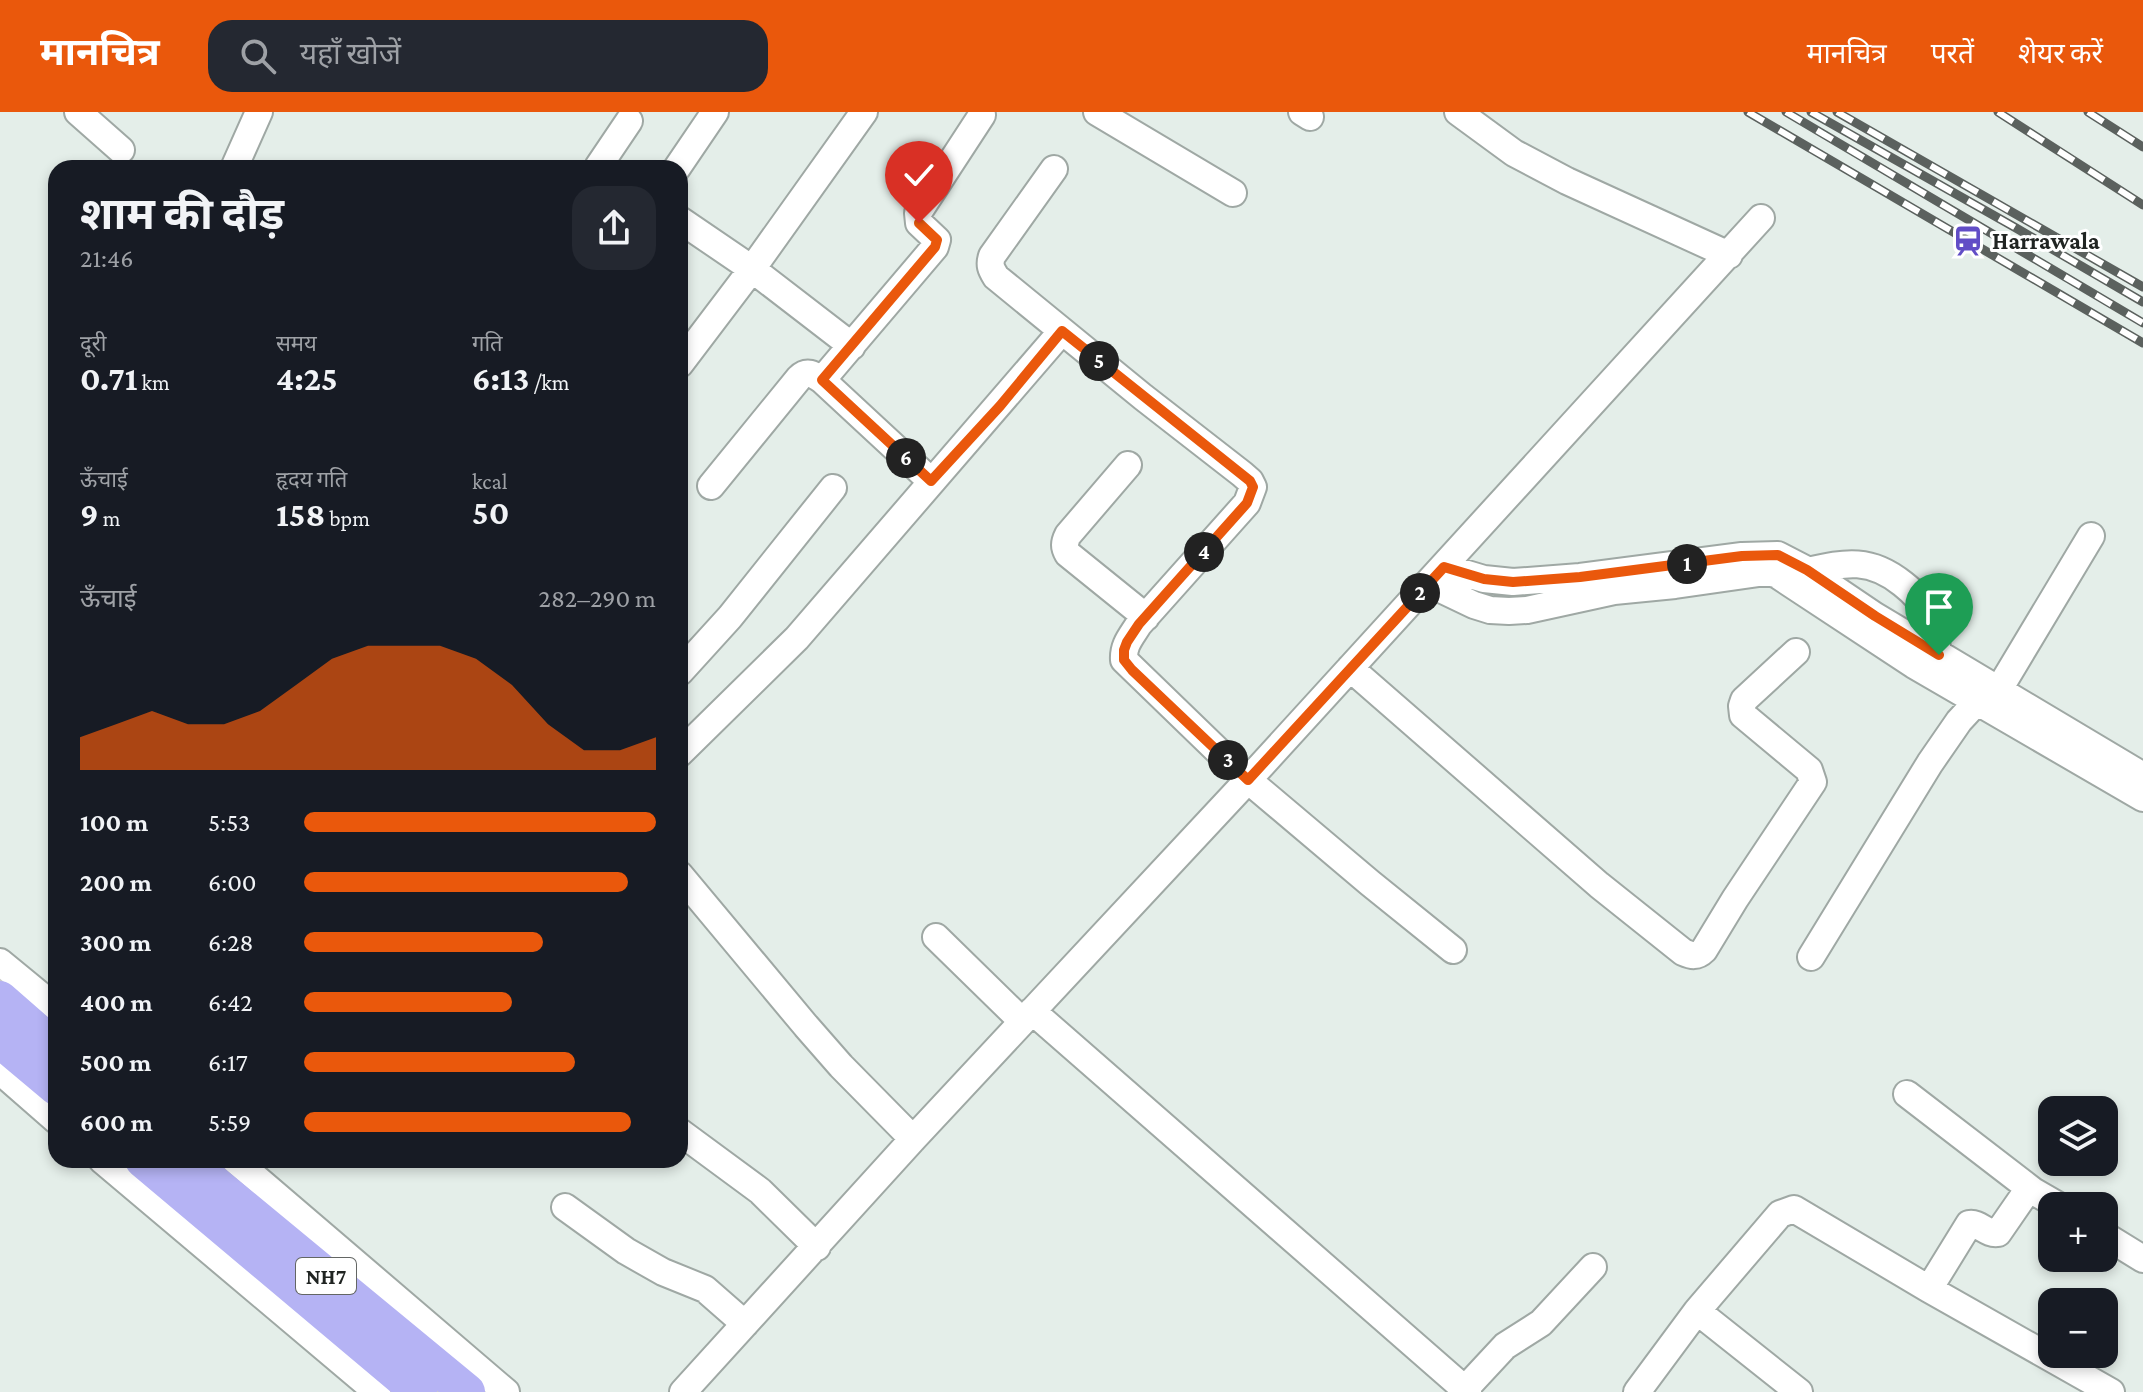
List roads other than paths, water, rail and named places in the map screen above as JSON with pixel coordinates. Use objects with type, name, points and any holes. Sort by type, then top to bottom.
[{"type":"highway","points":[[0,999],[48,1041]]},
{"type":"highway","points":[[0,1040],[48,1080]]},
{"type":"highway","name":"NH7","points":[[153,1168],[419,1392]]},
{"type":"highway","name":"NH7","points":[[196,1168],[467,1392]]},
{"type":"street","points":[[78,112],[121,150]]},
{"type":"street","points":[[238,160],[259,112]]},
{"type":"street","points":[[682,160],[715,112]]},
{"type":"street","points":[[688,353],[864,112]]},
{"type":"street","points":[[1097,112],[1233,193]]},
{"type":"street","points":[[1458,112],[1514,153],[1567,181],[1729,255]]},
{"type":"street","points":[[822,380],[935,247],[937,240],[919,223],[918,213],[982,115]]},
{"type":"street","points":[[603,160],[629,121]]},
{"type":"street","points":[[1054,169],[992,256],[989,263],[996,277],[1242,474],[1253,487],[1247,503],[1127,642],[1124,660],[1248,780],[1453,950]]},
{"type":"street","points":[[683,1392],[1761,218]]},
{"type":"street","points":[[688,225],[752,269],[852,346]]},
{"type":"street","points":[[688,745],[797,638],[1062,331]]},
{"type":"street","points":[[711,486],[804,373],[822,380],[931,481]]},
{"type":"street","points":[[1128,465],[1068,535],[1064,548],[1146,617]]},
{"type":"street","points":[[688,663],[740,605],[833,488]]},
{"type":"street","points":[[1811,957],[1930,763],[1959,721],[1989,696],[2091,536]]},
{"type":"street","points":[[1808,571],[1844,563],[1881,569],[1892,575],[1922,603],[1939,655]]},
{"type":"street","points":[[1436,575],[1474,605],[1509,611],[1614,591],[1766,572],[1776,564]]},
{"type":"street","points":[[1776,564],[1784,578],[1914,665],[1989,696],[2143,776]]},
{"type":"street","points":[[1776,564],[1808,571],[1939,655],[1989,696],[2143,798]]},
{"type":"street","points":[[1350,668],[1599,885],[1683,952],[1693,956],[1704,950],[1813,782],[1809,770],[1741,711],[1744,700],[1796,652]]},
{"type":"street","points":[[688,885],[841,1066],[913,1139]]},
{"type":"street","points":[[936,937],[1466,1391],[1505,1346],[1541,1323],[1593,1267]]},
{"type":"street","points":[[0,962],[48,1001]]},
{"type":"street","points":[[0,1071],[48,1113]]},
{"type":"street","points":[[1907,1094],[2038,1194]]},
{"type":"street","points":[[688,1138],[760,1191],[817,1247]]},
{"type":"street","points":[[111,1168],[377,1392]]},
{"type":"street","points":[[244,1168],[506,1392]]},
{"type":"street","points":[[1929,1289],[1969,1224],[1998,1233],[2025,1194],[2033,1191]]},
{"type":"street","points":[[565,1207],[626,1251],[663,1272],[705,1289],[745,1324]]},
{"type":"street","points":[[1637,1392],[1697,1311],[1780,1214],[1794,1209],[2111,1392]]},
{"type":"street","points":[[2118,1244],[2143,1259]]},
{"type":"street","points":[[1697,1311],[1799,1392]]},
{"type":"railway","points":[[1748,112],[2143,343]]},
{"type":"railway","points":[[1786,112],[2143,323]]},
{"type":"railway","points":[[1811,112],[2143,302]]},
{"type":"railway","points":[[1837,112],[2143,287]]},
{"type":"railway","points":[[1998,112],[2143,205]]},
{"type":"railway","points":[[2088,112],[2143,147]]},
{"type":"place","name":"Harrawala","points":[[1968,241]]}]
